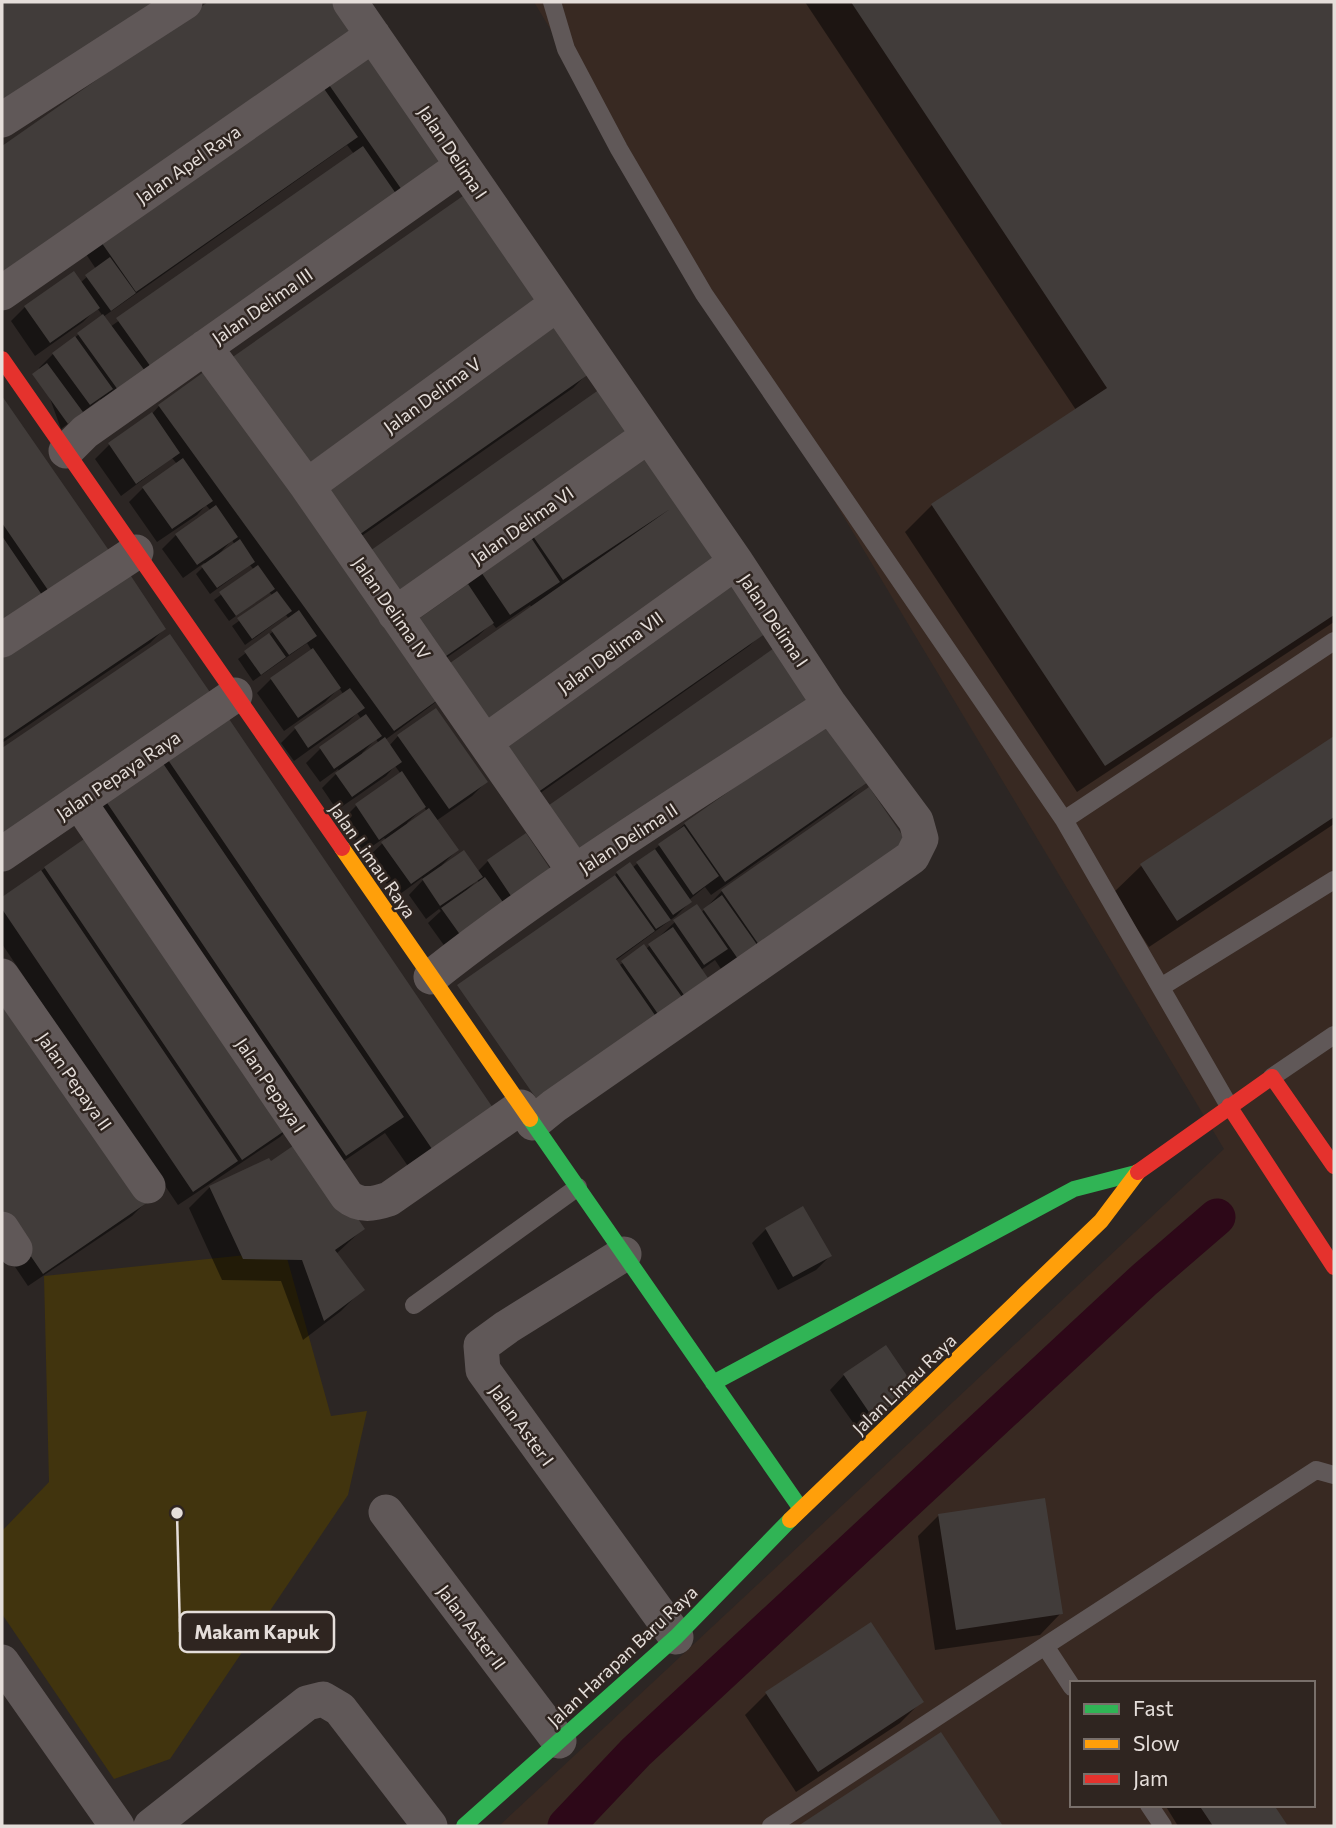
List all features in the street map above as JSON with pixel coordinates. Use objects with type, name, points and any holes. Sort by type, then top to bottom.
[{"type":"street","points":[[2,120],[185,2]]},
{"type":"street","name":"Jalan Delima I","points":[[350,2],[736,562],[830,705],[916,821],[921,839],[912,858],[554,1106],[527,1115]]},
{"type":"street","name":"Jalan Apel Raya","points":[[2,293],[373,35]]},
{"type":"street","name":"Jalan Delima III","points":[[66,451],[85,432],[462,166]]},
{"type":"street","name":"Jalan Delima V","points":[[307,486],[557,304]]},
{"type":"street","name":"Jalan Delima IV","points":[[205,347],[307,486],[575,873]]},
{"type":"street","name":"Jalan Limau Raya","points":[[2,359],[801,1509],[1101,1221],[1136,1173],[1272,1077]]},
{"type":"street","name":"Jalan Delima VI","points":[[396,614],[648,436]]},
{"type":"street","points":[[2,640],[136,552]]},
{"type":"street","name":"Jalan Delima VII","points":[[485,742],[736,562]]},
{"type":"street","name":"Jalan Pepaya Raya","points":[[2,854],[235,695]]},
{"type":"street","name":"Jalan Delima II","points":[[431,976],[575,873],[830,705]]},
{"type":"street","name":"Jalan Pepaya I","points":[[79,802],[353,1202],[371,1205],[389,1199],[527,1115]]},
{"type":"street","name":"Jalan Pepaya II","points":[[2,976],[148,1186]]},
{"type":"street","points":[[1272,1077],[1334,1166]]},
{"type":"street","points":[[1229,1106],[1334,1267]]},
{"type":"street","name":"Jalan Limau Raya","points":[[713,1383],[1074,1189],[1136,1173]]},
{"type":"street","name":"Jalan Aster I","points":[[624,1254],[481,1346],[483,1370],[676,1637]]},
{"type":"street","name":"Jalan Harapan Baru Raya","points":[[464,1826],[676,1637],[801,1509]]},
{"type":"street","name":"Jalan Aster II","points":[[386,1511],[559,1741]]},
{"type":"street","points":[[2,1662],[117,1826]]},
{"type":"street","points":[[151,1826],[307,1703],[323,1699],[340,1709],[430,1826]]},
{"type":"lane","points":[[552,2],[566,49],[704,294],[1063,820],[1229,1106]]},
{"type":"lane","points":[[1063,820],[1334,641]]},
{"type":"lane","points":[[1161,987],[1334,880]]},
{"type":"lane","points":[[1272,1077],[1334,1035]]},
{"type":"lane","points":[[414,1305],[578,1187]]},
{"type":"lane","points":[[771,1826],[1315,1470],[1334,1475]]},
{"type":"lane","points":[[1045,1646],[1070,1684]]},
{"type":"lane","points":[[1150,1807],[1163,1826]]},
{"type":"shaded area","points":[[534,2],[1334,2],[1334,1826],[499,1826],[1224,1149]]},
{"type":"shaded area","points":[[285,1251],[331,1416],[367,1411],[348,1495],[170,1759],[114,1779],[2,1614],[2,1531],[49,1482],[44,1276]]},
{"type":"building","points":[[2,2],[160,2],[2,112]]},
{"type":"building","points":[[208,2],[336,2],[356,31],[2,280],[2,146]]},
{"type":"building","points":[[851,2],[1334,2],[1334,615],[1105,766],[931,504],[1107,388]]},
{"type":"building","points":[[372,46],[452,159],[404,193],[325,79]]},
{"type":"building","points":[[320,83],[358,137],[136,292],[99,239]]},
{"type":"building","points":[[363,146],[399,198],[153,370],[116,318]]},
{"type":"building","points":[[470,191],[545,298],[302,468],[227,361]]},
{"type":"building","points":[[110,257],[136,293],[111,311],[85,275]]},
{"type":"building","points":[[74,271],[100,308],[50,343],[24,306]]},
{"type":"building","points":[[103,314],[145,371],[118,390],[77,333]]},
{"type":"building","points":[[556,326],[589,374],[356,537],[323,489]]},
{"type":"building","points":[[75,336],[113,389],[90,405],[52,353]]},
{"type":"building","points":[[47,363],[83,412],[68,424],[32,374]]},
{"type":"building","points":[[212,366],[449,692],[394,731],[158,405]]},
{"type":"building","points":[[600,389],[634,437],[400,601],[367,553]]},
{"type":"building","points":[[2,396],[110,552],[50,593],[2,523]]},
{"type":"building","points":[[152,412],[180,453],[136,484],[108,443]]},
{"type":"building","points":[[647,444],[720,566],[483,732],[440,670],[670,509],[563,580],[526,526]]},
{"type":"building","points":[[183,458],[213,501],[172,529],[142,487]]},
{"type":"building","points":[[216,505],[238,537],[197,565],[175,534]]},
{"type":"building","points":[[528,533],[560,582],[510,615],[477,566]]},
{"type":"building","points":[[2,536],[42,595],[2,622]]},
{"type":"building","points":[[240,539],[255,562],[217,588],[201,566]]},
{"type":"building","points":[[258,565],[275,589],[236,616],[219,592]]},
{"type":"building","points":[[127,570],[166,629],[2,740],[2,655]]},
{"type":"building","points":[[731,583],[766,633],[534,795],[499,746]]},
{"type":"building","points":[[468,584],[494,623],[436,663],[410,625]]},
{"type":"building","points":[[277,591],[292,611],[252,639],[237,618]]},
{"type":"building","points":[[299,610],[317,636],[289,655],[271,630]]},
{"type":"building","points":[[269,633],[286,657],[261,675],[244,651]]},
{"type":"building","points":[[170,634],[216,701],[2,846],[2,748]]},
{"type":"building","points":[[780,644],[816,696],[578,862],[542,810]]},
{"type":"building","points":[[313,648],[341,688],[298,718],[270,678]]},
{"type":"building","points":[[350,688],[365,708],[308,748],[294,727]]},
{"type":"building","points":[[436,708],[488,782],[449,809],[397,735]]},
{"type":"building","points":[[225,713],[493,1108],[432,1149],[164,754]]},
{"type":"building","points":[[366,714],[382,736],[334,769],[319,747]]},
{"type":"building","points":[[826,723],[868,782],[725,882],[684,823]]},
{"type":"building","points":[[1334,736],[1334,817],[1177,921],[1140,864]]},
{"type":"building","points":[[385,737],[402,762],[352,797],[335,773]]},
{"type":"building","points":[[158,756],[404,1117],[346,1156],[101,794]]},
{"type":"building","points":[[402,771],[426,807],[379,840],[355,804]]},
{"type":"building","points":[[869,787],[907,842],[759,945],[721,890]]},
{"type":"building","points":[[429,808],[459,850],[411,884],[381,842]]},
{"type":"building","points":[[684,826],[719,876],[693,895],[658,844]]},
{"type":"building","points":[[97,830],[296,1123],[242,1160],[44,867]]},
{"type":"building","points":[[526,833],[553,873],[513,899],[487,860]]},
{"type":"building","points":[[655,849],[692,902],[673,915],[636,862]]},
{"type":"building","points":[[464,850],[483,877],[440,906],[422,879]]},
{"type":"building","points":[[630,862],[671,920],[656,929],[616,872]]},
{"type":"building","points":[[41,870],[238,1161],[193,1192],[2,909],[2,897]]},
{"type":"building","points":[[615,875],[655,931],[616,959],[657,1018],[538,1101],[457,985]]},
{"type":"building","points":[[485,877],[510,912],[466,943],[441,908]]},
{"type":"building","points":[[722,895],[758,946],[738,959],[703,909]]},
{"type":"building","points":[[697,904],[728,949],[704,965],[673,920]]},
{"type":"building","points":[[673,927],[708,978],[684,995],[648,944]]},
{"type":"building","points":[[644,944],[682,997],[658,1014],[621,961]]},
{"type":"building","points":[[2,987],[148,1202],[43,1274],[2,1214]]},
{"type":"building","points":[[303,1139],[365,1229],[335,1250],[365,1290],[324,1321],[302,1260],[243,1259],[209,1186],[269,1158],[271,1161]]},
{"type":"building","points":[[803,1206],[832,1256],[793,1277],[765,1228]]},
{"type":"building","points":[[886,1345],[916,1389],[873,1418],[843,1374]]},
{"type":"building","points":[[1045,1498],[1063,1614],[956,1630],[938,1514]]},
{"type":"building","points":[[871,1622],[924,1702],[818,1772],[765,1692]]},
{"type":"building","points":[[941,1732],[1003,1826],[798,1826]]},
{"type":"building","points":[[1200,1807],[1275,1807],[1288,1826],[1213,1826]]},
{"type":"waterway","points":[[566,1826],[636,1752],[1144,1280],[1217,1217]]},
{"type":"traffic: fast","points":[[530,1119],[801,1509]]},
{"type":"traffic: fast","points":[[713,1383],[1074,1189],[1136,1173]]},
{"type":"traffic: fast","points":[[464,1826],[676,1637],[790,1520]]},
{"type":"traffic: slow","points":[[342,848],[530,1119]]},
{"type":"traffic: slow","points":[[790,1520],[1101,1221],[1138,1172]]},
{"type":"traffic: jam","points":[[2,359],[342,848]]},
{"type":"traffic: jam","points":[[1138,1172],[1272,1077],[1334,1166]]},
{"type":"traffic: jam","points":[[1229,1106],[1334,1267]]},
{"type":"place","name":"Makam Kapuk","points":[[177,1513]]}]
